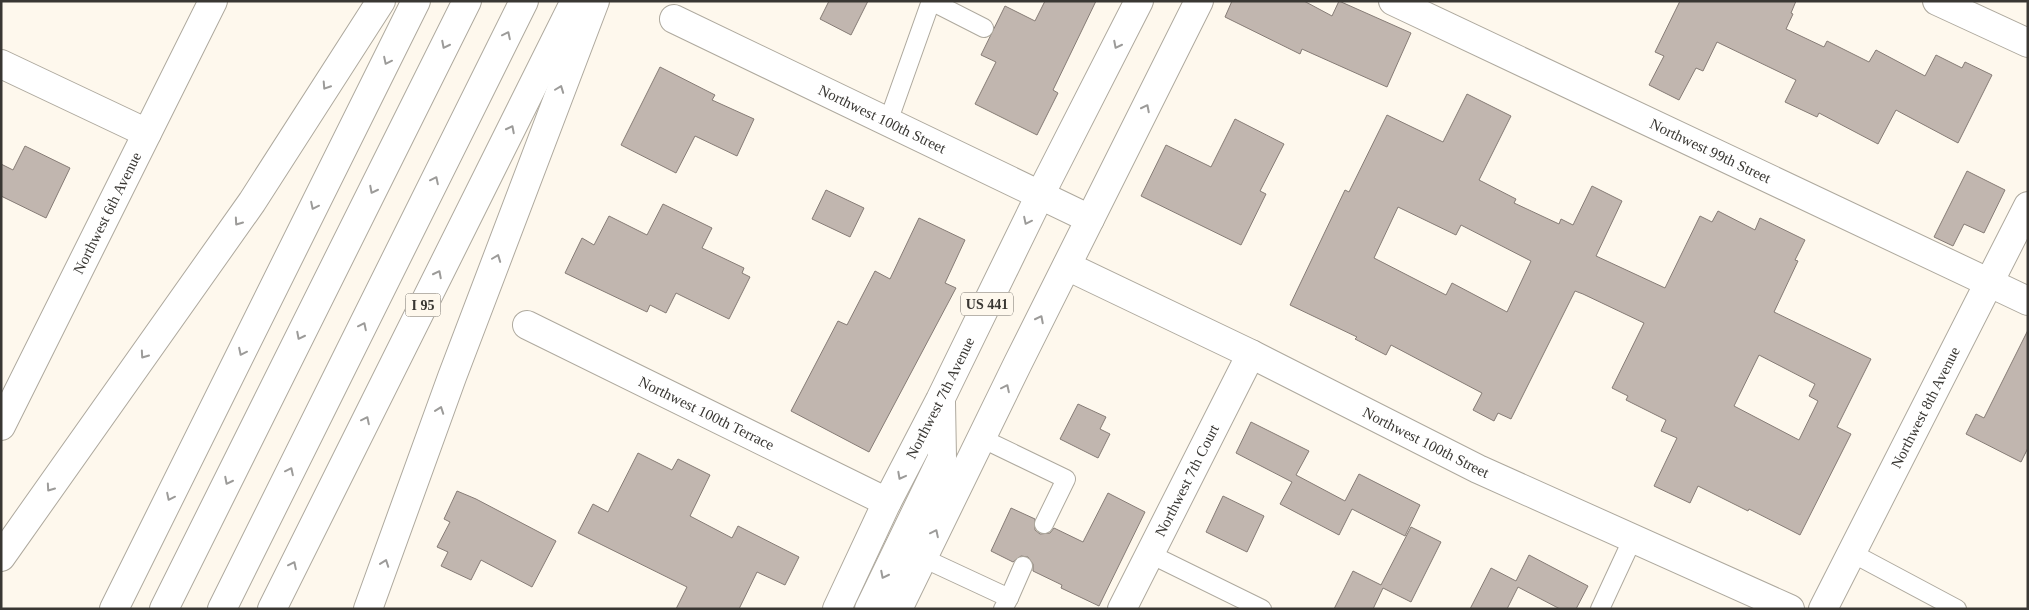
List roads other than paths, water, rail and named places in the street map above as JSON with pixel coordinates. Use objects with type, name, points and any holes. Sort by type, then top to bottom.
[{"type":"main road","name":"Northwest 6th Avenue","points":[[1,426],[213,1]]},
{"type":"main road","points":[[1,557],[252,202],[381,1]]},
{"type":"main road","points":[[114,609],[416,1]]},
{"type":"main road","points":[[164,609],[467,1]]},
{"type":"main road","points":[[222,609],[524,1]]},
{"type":"main road","name":"I 95","points":[[272,609],[575,1]]},
{"type":"main road","points":[[368,609],[452,376],[595,1]]},
{"type":"main road","name":"Northwest 7th Avenue","points":[[837,609],[1040,195],[1139,1]]},
{"type":"main road","points":[[898,609],[1090,219],[1200,1]]},
{"type":"main road","name":"Northwest 99th Street","points":[[1394,1],[2028,301]]},
{"type":"main road","points":[[1938,1],[2028,44]]},
{"type":"main road","name":"Northwest 100th Street","points":[[674,19],[1090,219]]},
{"type":"main road","points":[[1,64],[147,133]]},
{"type":"main road","name":"Northwest 8th Avenue","points":[[1824,609],[2028,206]]},
{"type":"main road","name":"Northwest 100th Street","points":[[1067,266],[1251,354],[1478,469],[1790,609]]},
{"type":"main road","name":"Northwest 100th Terrace","points":[[526,324],[888,502]]},
{"type":"main road","name":"Northwest 7th Court","points":[[1122,609],[1251,354]]},
{"type":"main road","points":[[869,609],[942,458],[940,400]]},
{"type":"lane","points":[[888,122],[931,1],[984,28]]},
{"type":"lane","points":[[982,438],[1066,479],[1044,524]]},
{"type":"lane","points":[[1600,609],[1633,538]]},
{"type":"lane","points":[[1852,553],[1957,609]]},
{"type":"lane","points":[[1150,554],[1262,609]]},
{"type":"lane","points":[[923,558],[1006,604],[1023,566]]}]
